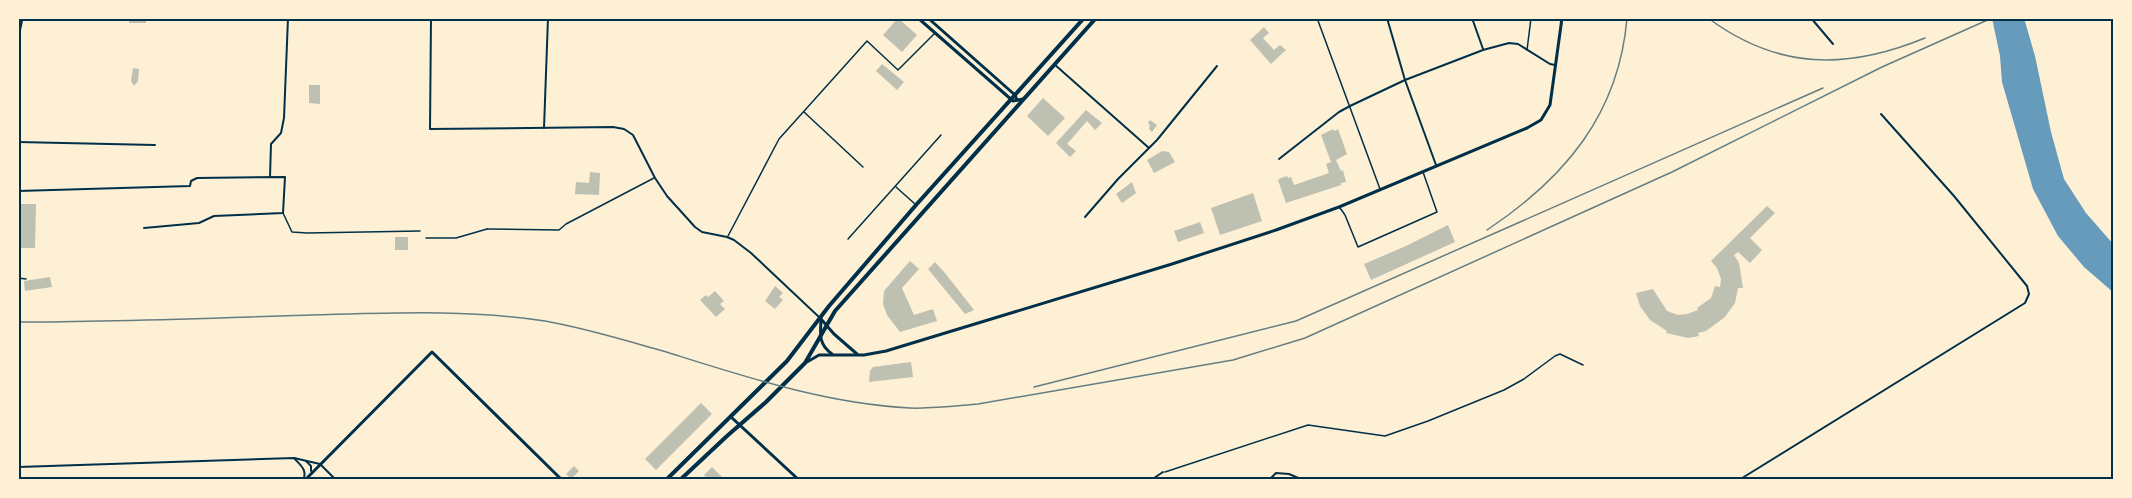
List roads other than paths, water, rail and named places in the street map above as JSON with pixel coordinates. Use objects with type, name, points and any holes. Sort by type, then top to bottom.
[{"type":"main road","points":[[18,38],[22,18]]},
{"type":"main road","points":[[918,18],[1012,99],[1017,101],[1024,98]]},
{"type":"main road","points":[[928,18],[1015,95],[1016,108]]},
{"type":"main road","points":[[666,480],[787,361],[829,306],[916,205],[1084,18]]},
{"type":"main road","points":[[805,363],[835,311],[1096,18]]},
{"type":"main road","points":[[680,480],[766,402],[797,370],[815,356],[859,355],[886,351],[1172,264],[1339,207],[1527,129],[1539,122],[1550,105],[1562,18]]},
{"type":"main road","points":[[821,319],[859,355]]},
{"type":"main road","points":[[821,319],[820,338],[824,347],[836,355]]},
{"type":"main road","points":[[836,355],[844,351],[845,344]]},
{"type":"main road","points":[[304,480],[432,352],[562,480]]},
{"type":"main road","points":[[731,417],[799,480]]},
{"type":"street","points":[[270,177],[272,144],[281,133],[284,118],[288,18]]},
{"type":"street","points":[[431,18],[430,129],[613,127],[624,129],[638,142],[655,178],[667,196],[702,232],[728,237],[751,253],[821,319]]},
{"type":"street","points":[[544,128],[548,18]]},
{"type":"street","points":[[1317,18],[1380,190]]},
{"type":"street","points":[[1387,18],[1405,80],[1436,165]]},
{"type":"street","points":[[1472,18],[1483,50]]},
{"type":"street","points":[[1527,50],[1531,18]]},
{"type":"street","points":[[1811,18],[1833,44]]},
{"type":"street","points":[[728,237],[778,139],[867,41],[898,70],[935,33]]},
{"type":"street","points":[[1280,159],[1339,112],[1350,106],[1405,80],[1483,50],[1509,43],[1518,44],[1550,64],[1556,65]]},
{"type":"street","points":[[1054,64],[1149,148]]},
{"type":"street","points":[[1085,217],[1149,148],[1217,66]]},
{"type":"street","points":[[803,111],[863,166]]},
{"type":"street","points":[[1739,480],[2025,303],[2029,294],[2027,286],[1954,196],[1881,114]]},
{"type":"street","points":[[848,239],[941,135]]},
{"type":"street","points":[[18,142],[155,145]]},
{"type":"street","points":[[1339,207],[1345,215],[1358,247],[1368,243],[1437,212],[1423,171]]},
{"type":"street","points":[[18,191],[190,186],[191,181],[197,178],[285,177],[283,213],[292,232],[420,231]]},
{"type":"street","points":[[426,238],[456,238],[487,230],[559,230],[566,224],[655,178]]},
{"type":"street","points":[[895,186],[916,205]]},
{"type":"street","points":[[144,228],[199,224],[214,216],[283,213]]},
{"type":"street","points":[[18,278],[26,279]]},
{"type":"street","points":[[1151,480],[1163,472],[1308,425],[1384,436],[1504,390],[1560,354],[1583,365]]},
{"type":"street","points":[[18,467],[294,458],[320,464],[336,480]]},
{"type":"street","points":[[294,458],[303,467],[304,480]]},
{"type":"street","points":[[306,461],[312,468],[310,474]]},
{"type":"street","points":[[1269,480],[1276,473],[1289,474],[1303,480]]},
{"type":"water","points":[[1992,18],[2024,18],[2064,179],[2086,213],[2114,245],[2114,293],[2084,267],[2058,236],[2033,189],[2002,82],[2000,56]]},
{"type":"railway","points":[[1487,230],[1541,188],[1583,140],[1600,114],[1613,84],[1622,53],[1627,18]]},
{"type":"railway","points":[[1708,18],[1760,48],[1787,56],[1814,60],[1868,56],[1925,38]]},
{"type":"railway","points":[[18,322],[399,313],[457,313],[516,317],[590,331],[754,379],[847,401],[910,408],[978,404],[1233,360],[1305,338],[1672,172],[1882,67],[1992,18]]},
{"type":"railway","points":[[1034,387],[1296,321],[1823,88]]}]
